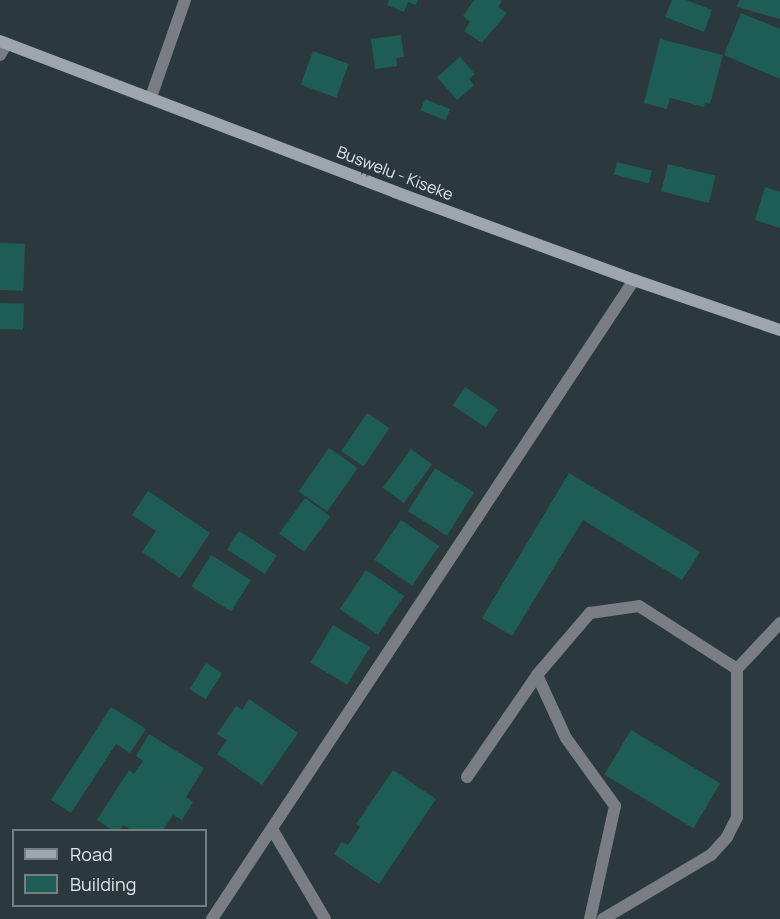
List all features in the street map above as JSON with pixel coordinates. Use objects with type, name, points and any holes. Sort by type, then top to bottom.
[{"type":"main road","name":"Buswelu - Kiseke","points":[[3,42],[395,192],[634,280],[780,330]]},
{"type":"street","points":[[151,97],[184,0]]},
{"type":"street","points":[[0,55],[3,42]]},
{"type":"street","points":[[212,919],[634,280]]},
{"type":"street","points":[[466,777],[537,675],[590,613],[639,606],[737,669]]},
{"type":"street","points":[[603,919],[711,855],[727,837],[737,817],[737,669],[780,623]]},
{"type":"street","points":[[537,675],[566,738],[615,806],[590,919]]},
{"type":"street","points":[[272,829],[325,919]]},
{"type":"building","points":[[389,0],[418,0],[416,5],[408,2],[404,12],[387,5]]},
{"type":"building","points":[[474,0],[500,0],[502,1],[498,7],[507,13],[482,43],[464,31],[470,22],[463,16]]},
{"type":"building","points":[[672,0],[686,0],[712,10],[704,32],[665,17]]},
{"type":"building","points":[[739,0],[780,0],[780,19],[737,7]]},
{"type":"building","points":[[741,13],[780,29],[780,79],[724,55]]},
{"type":"building","points":[[401,35],[404,57],[396,58],[397,66],[375,69],[371,39]]},
{"type":"building","points":[[660,39],[723,55],[710,104],[705,102],[704,107],[670,98],[667,109],[644,103]]},
{"type":"building","points":[[313,51],[349,64],[336,98],[301,85]]},
{"type":"building","points":[[460,57],[475,74],[469,79],[474,85],[457,100],[437,77]]},
{"type":"building","points":[[425,99],[450,109],[446,120],[421,110]]},
{"type":"building","points":[[617,162],[652,171],[649,183],[614,175]]},
{"type":"building","points":[[668,164],[716,176],[709,203],[661,191]]},
{"type":"building","points":[[765,187],[780,192],[780,228],[755,220]]},
{"type":"building","points":[[0,243],[25,244],[23,291],[0,290]]},
{"type":"building","points":[[0,303],[24,304],[23,330],[0,329]]},
{"type":"building","points":[[465,387],[498,409],[486,428],[453,405]]},
{"type":"building","points":[[367,413],[389,428],[364,466],[341,451]]},
{"type":"building","points":[[329,448],[358,468],[327,511],[299,491]]},
{"type":"building","points":[[411,449],[432,464],[404,503],[383,488]]},
{"type":"building","points":[[435,468],[474,492],[447,536],[408,511]]},
{"type":"building","points":[[569,473],[700,552],[682,580],[583,520],[512,636],[482,618]]},
{"type":"building","points":[[148,491],[210,533],[180,578],[142,552],[156,531],[132,515]]},
{"type":"building","points":[[305,498],[330,516],[304,552],[279,534]]},
{"type":"building","points":[[401,520],[439,546],[412,586],[374,560]]},
{"type":"building","points":[[239,531],[277,556],[265,574],[227,549]]},
{"type":"building","points":[[211,555],[251,580],[231,611],[191,586]]},
{"type":"building","points":[[366,570],[404,596],[378,635],[340,609]]},
{"type":"building","points":[[333,625],[370,647],[347,685],[310,663]]},
{"type":"building","points":[[206,663],[222,673],[206,699],[190,689]]},
{"type":"building","points":[[249,699],[298,733],[262,785],[217,754],[227,740],[217,734],[236,706],[242,710]]},
{"type":"building","points":[[111,707],[146,729],[130,753],[116,744],[71,813],[51,800]]},
{"type":"building","points":[[631,730],[720,784],[693,828],[604,775]]},
{"type":"building","points":[[149,734],[204,768],[186,797],[193,802],[182,820],[173,815],[164,829],[129,829],[123,825],[121,829],[110,829],[97,820],[129,770],[134,774],[143,761],[136,756]]},
{"type":"building","points":[[393,770],[436,799],[379,884],[334,854],[342,842],[348,845],[360,827],[356,824]]}]
